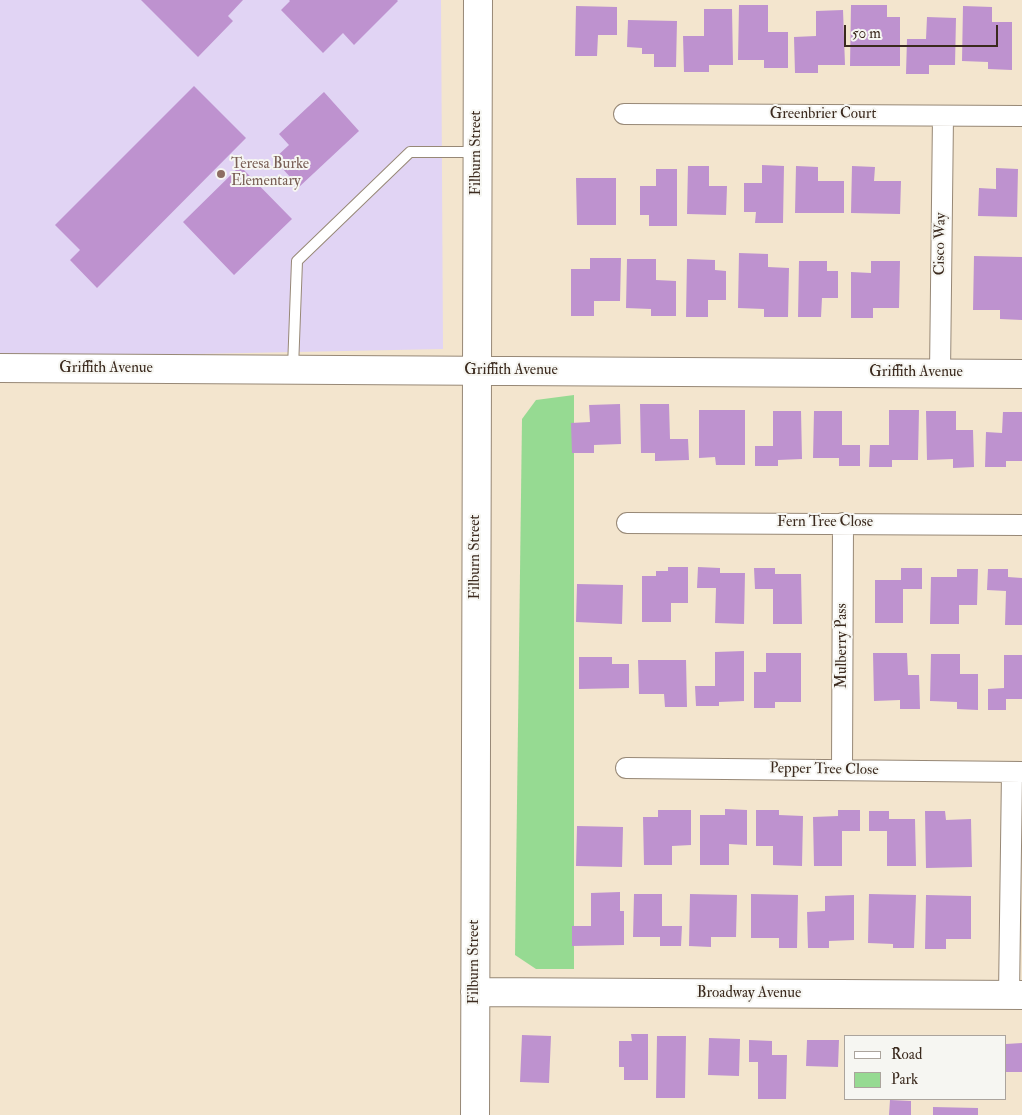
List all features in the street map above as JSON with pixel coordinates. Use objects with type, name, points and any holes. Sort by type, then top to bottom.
[{"type":"street","name":"Filburn Street","points":[[475,1115],[478,0]]},
{"type":"street","name":"Greenbrier Court","points":[[624,114],[1022,116]]},
{"type":"street","name":"Cisco Way","points":[[940,373],[943,116]]},
{"type":"street","name":"Griffith Avenue","points":[[0,368],[1022,374]]},
{"type":"street","name":"Fern Tree Close","points":[[627,523],[1022,525]]},
{"type":"street","name":"Mulberry Pass","points":[[842,770],[843,523]]},
{"type":"street","name":"Pepper Tree Close","points":[[626,768],[1017,772]]},
{"type":"street","points":[[1016,995],[1017,772]]},
{"type":"street","name":"Broadway Avenue","points":[[475,992],[1016,995]]},
{"type":"lane","points":[[292,370],[297,261],[410,152],[477,152]]},
{"type":"shaded area","name":"Teresa Burke Elementary","points":[[0,0],[441,0],[443,349],[0,358]]},
{"type":"green space","points":[[574,395],[574,969],[536,969],[515,955],[522,419],[536,400]]},
{"type":"building","points":[[141,0],[243,0],[228,16],[233,21],[198,57]]},
{"type":"building","points":[[289,0],[398,1],[354,45],[343,33],[323,53],[281,10]]},
{"type":"building","points":[[739,5],[768,5],[768,32],[788,32],[788,68],[764,68],[764,60],[738,60]]},
{"type":"building","points":[[851,5],[887,5],[887,17],[900,17],[900,66],[850,66]]},
{"type":"building","points":[[576,6],[617,7],[617,35],[598,35],[597,56],[575,56]]},
{"type":"building","points":[[963,6],[992,7],[992,22],[1012,22],[1012,70],[988,69],[988,62],[962,61]]},
{"type":"building","points":[[704,9],[732,9],[733,65],[709,65],[709,72],[684,72],[683,36],[704,36]]},
{"type":"building","points":[[843,10],[845,65],[818,65],[818,73],[795,73],[794,37],[816,36],[816,11]]},
{"type":"building","points":[[927,17],[956,18],[955,65],[929,65],[929,74],[906,74],[907,39],[926,39]]},
{"type":"building","points":[[628,20],[677,21],[676,67],[654,67],[654,54],[642,54],[642,48],[627,47]]},
{"type":"building","points":[[194,86],[246,138],[97,288],[70,260],[80,250],[55,225]]},
{"type":"building","points":[[324,92],[359,131],[299,187],[274,159],[289,145],[279,134]]},
{"type":"building","points":[[762,165],[784,166],[783,223],[755,223],[756,212],[744,212],[744,183],[762,183]]},
{"type":"building","points":[[240,166],[292,219],[234,275],[183,222]]},
{"type":"building","points":[[688,166],[709,166],[709,186],[727,186],[726,215],[687,214]]},
{"type":"building","points":[[796,166],[818,167],[818,181],[844,181],[844,213],[795,213]]},
{"type":"building","points":[[852,166],[875,167],[874,181],[901,181],[900,214],[851,213]]},
{"type":"building","points":[[996,168],[1018,169],[1017,217],[978,216],[979,188],[996,189]]},
{"type":"building","points":[[656,169],[677,169],[677,226],[649,226],[649,215],[640,215],[640,186],[656,186]]},
{"type":"building","points":[[576,178],[616,178],[616,225],[577,225]]},
{"type":"building","points":[[739,253],[768,254],[768,267],[789,268],[788,317],[764,317],[764,309],[738,308]]},
{"type":"building","points":[[974,256],[1022,257],[1022,320],[1000,319],[1000,310],[973,310]]},
{"type":"building","points":[[590,258],[621,258],[620,301],[594,301],[594,316],[571,316],[571,269],[590,269]]},
{"type":"building","points":[[627,259],[656,259],[656,280],[676,281],[676,316],[651,316],[651,309],[626,308]]},
{"type":"building","points":[[687,259],[715,260],[715,270],[726,271],[726,300],[708,300],[708,317],[686,317]]},
{"type":"building","points":[[799,261],[827,261],[827,271],[838,271],[838,298],[822,298],[821,317],[798,317]]},
{"type":"building","points":[[871,261],[900,261],[899,308],[873,308],[873,318],[851,318],[851,272],[871,273]]},
{"type":"building","points":[[620,404],[621,444],[594,445],[594,453],[572,453],[571,423],[590,422],[589,405]]},
{"type":"building","points":[[640,404],[669,404],[670,439],[688,439],[689,460],[655,461],[655,453],[641,453]]},
{"type":"building","points":[[699,410],[745,410],[745,465],[716,465],[715,457],[699,458]]},
{"type":"building","points":[[889,410],[919,410],[918,460],[892,460],[892,467],[869,467],[870,445],[889,445]]},
{"type":"building","points":[[773,411],[801,411],[802,459],[778,460],[778,466],[755,466],[755,446],[773,446]]},
{"type":"building","points":[[814,411],[842,411],[842,445],[860,445],[860,466],[839,466],[839,458],[813,458]]},
{"type":"building","points":[[926,411],[956,411],[956,430],[973,430],[974,467],[953,468],[953,459],[927,460]]},
{"type":"building","points":[[1003,412],[1022,412],[1022,461],[1006,461],[1006,467],[985,467],[986,432],[1002,433]]},
{"type":"building","points":[[668,567],[688,567],[688,603],[671,603],[671,622],[642,622],[642,576],[656,576],[656,571],[668,571]]},
{"type":"building","points":[[698,567],[720,568],[720,573],[745,573],[744,624],[715,623],[716,588],[697,588]]},
{"type":"building","points":[[754,568],[775,568],[775,574],[801,574],[802,624],[773,624],[773,589],[755,589]]},
{"type":"building","points":[[901,568],[922,568],[922,589],[903,589],[903,623],[875,623],[875,580],[901,580]]},
{"type":"building","points":[[957,569],[978,569],[977,605],[959,605],[959,624],[930,624],[931,577],[957,577]]},
{"type":"building","points":[[988,569],[1008,569],[1008,577],[1022,578],[1022,625],[1005,625],[1006,591],[987,590]]},
{"type":"building","points":[[577,584],[623,585],[622,624],[576,622]]},
{"type":"building","points":[[744,651],[744,701],[719,702],[719,706],[696,706],[695,686],[715,686],[715,652]]},
{"type":"building","points":[[766,653],[801,653],[801,702],[775,702],[775,708],[754,708],[754,672],[766,672]]},
{"type":"building","points":[[873,653],[907,653],[908,675],[919,675],[920,709],[900,709],[900,700],[874,701]]},
{"type":"building","points":[[931,654],[960,654],[960,674],[978,674],[978,710],[957,709],[957,702],[930,701]]},
{"type":"building","points":[[1004,655],[1022,655],[1022,699],[1006,699],[1006,710],[988,710],[988,689],[1004,688]]},
{"type":"building","points":[[579,657],[612,657],[612,664],[629,664],[629,688],[579,689]]},
{"type":"building","points":[[638,660],[686,660],[687,707],[665,707],[664,694],[639,694]]},
{"type":"building","points":[[725,809],[747,810],[747,845],[729,844],[729,865],[700,865],[700,815],[725,815]]},
{"type":"building","points":[[658,810],[691,810],[691,845],[672,846],[672,865],[644,865],[643,817],[658,817]]},
{"type":"building","points":[[756,810],[779,810],[779,815],[803,816],[802,866],[773,865],[773,846],[756,846]]},
{"type":"building","points":[[838,810],[860,810],[860,831],[842,831],[842,866],[814,866],[813,817],[838,816]]},
{"type":"building","points":[[869,811],[889,811],[889,819],[915,819],[916,866],[887,866],[887,831],[869,831]]},
{"type":"building","points":[[925,811],[945,811],[946,820],[971,819],[972,867],[926,868]]},
{"type":"building","points":[[577,826],[623,827],[622,867],[576,866]]},
{"type":"building","points":[[620,892],[620,911],[624,911],[624,945],[572,946],[572,926],[591,926],[591,893]]},
{"type":"building","points":[[634,894],[662,894],[662,926],[682,926],[681,946],[660,946],[660,937],[633,937]]},
{"type":"building","points":[[690,894],[737,895],[736,937],[711,937],[711,947],[689,946]]},
{"type":"building","points":[[751,894],[798,895],[797,948],[779,948],[779,938],[751,938]]},
{"type":"building","points":[[869,894],[916,895],[914,948],[893,948],[893,944],[868,943]]},
{"type":"building","points":[[854,895],[854,940],[829,941],[829,948],[808,948],[807,912],[825,911],[825,896]]},
{"type":"building","points":[[926,895],[971,896],[971,939],[946,939],[946,949],[925,949]]},
{"type":"building","points":[[631,1034],[648,1034],[648,1080],[624,1080],[624,1067],[619,1067],[619,1041],[632,1041]]},
{"type":"building","points":[[522,1035],[551,1036],[549,1083],[520,1082]]},
{"type":"building","points":[[657,1036],[686,1036],[685,1098],[656,1098]]},
{"type":"building","points":[[709,1038],[740,1039],[739,1076],[708,1075]]},
{"type":"building","points":[[749,1040],[772,1041],[772,1055],[787,1055],[786,1099],[758,1099],[758,1062],[749,1062]]},
{"type":"building","points":[[807,1040],[839,1040],[838,1067],[806,1066]]},
{"type":"building","points":[[1022,1043],[1022,1072],[1007,1072],[1007,1044]]},
{"type":"building","points":[[890,1100],[911,1101],[911,1115],[889,1115]]},
{"type":"building","points":[[933,1107],[978,1108],[978,1115],[933,1115]]},
{"type":"place","name":"Teresa Burke Elementary","points":[[221,174]]}]
